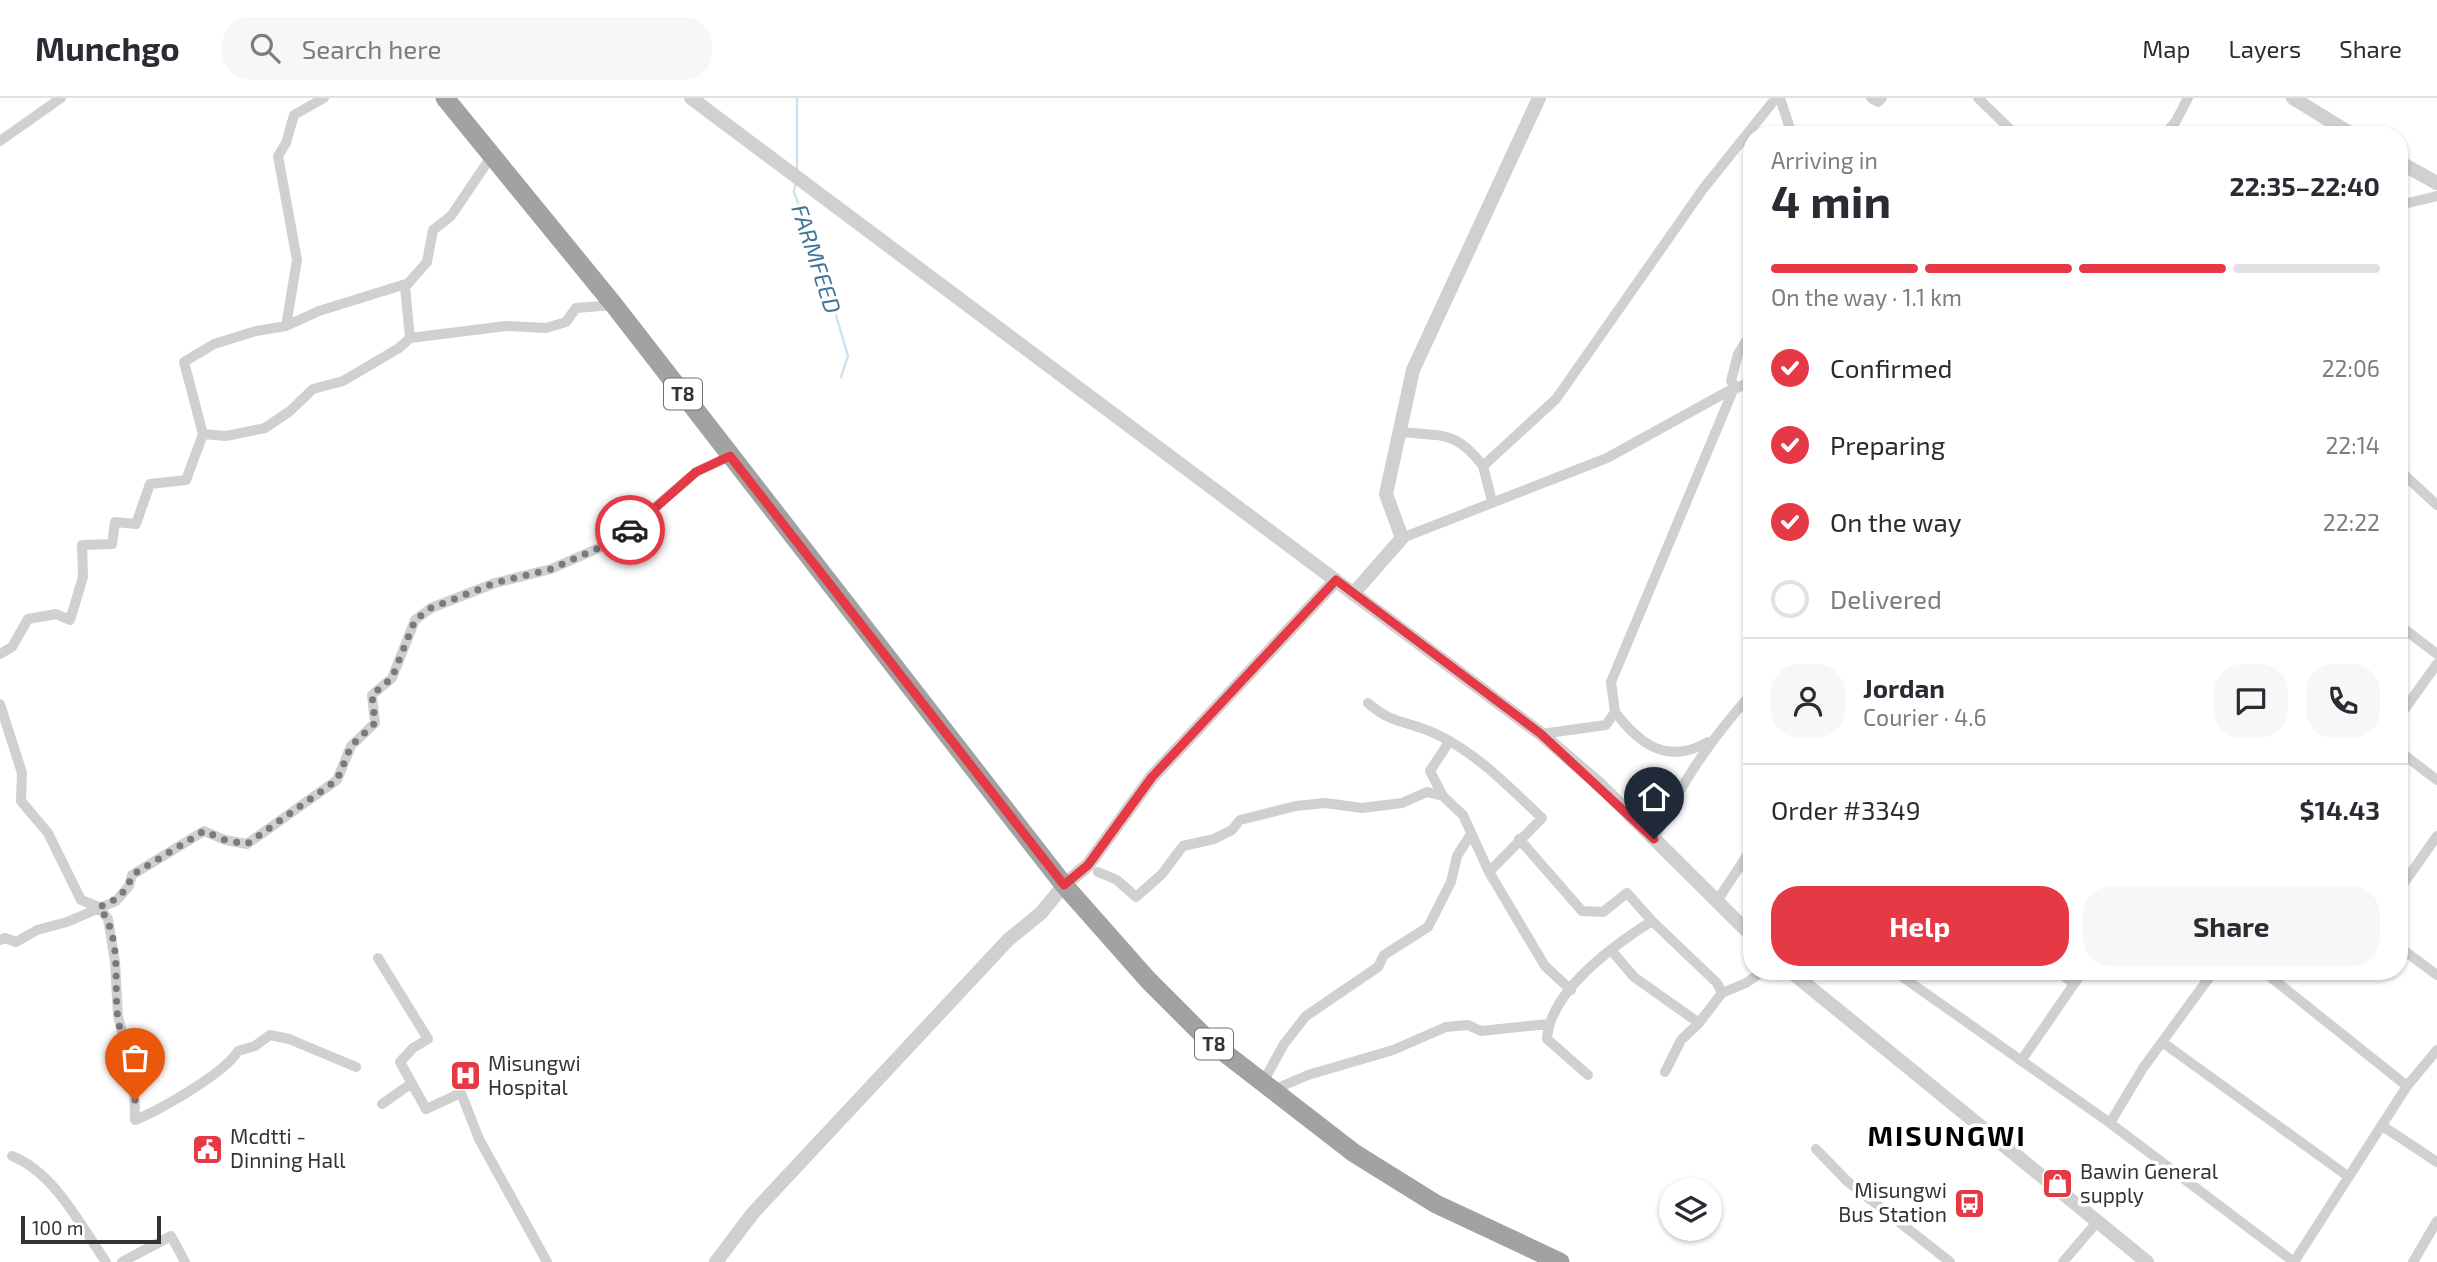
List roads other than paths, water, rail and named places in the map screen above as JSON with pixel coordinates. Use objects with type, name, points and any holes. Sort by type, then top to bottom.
[{"type":"highway","name":"T8","points":[[445,98],[614,305],[1064,885],[1148,980],[1208,1040],[1354,1153],[1436,1204],[1560,1262]]},
{"type":"street","points":[[0,141],[61,98]]},
{"type":"street","points":[[286,327],[297,260],[278,156],[286,143],[294,116],[324,98]]},
{"type":"street","points":[[1402,538],[1386,494],[1413,370],[1539,98]]},
{"type":"street","points":[[1755,126],[1778,98],[1789,126]]},
{"type":"street","points":[[1871,98],[1878,102],[1882,98]]},
{"type":"street","points":[[1978,98],[2007,126]]},
{"type":"street","points":[[2172,126],[2188,98]]},
{"type":"street","points":[[2293,98],[2336,126]]},
{"type":"street","points":[[697,100],[1541,734],[1654,839],[1743,927]]},
{"type":"street","points":[[1483,466],[1556,399],[1703,188],[1743,140]]},
{"type":"street","points":[[410,338],[405,287],[427,262],[433,230],[451,216],[493,154]]},
{"type":"street","points":[[2408,167],[2437,183]]},
{"type":"street","points":[[2408,203],[2437,196]]},
{"type":"street","points":[[0,654],[12,647],[28,619],[56,614],[70,620],[83,577],[82,545],[112,544],[116,522],[136,524],[150,484],[186,480],[203,434],[184,362],[222,341],[256,331],[286,327],[319,311],[409,283]]},
{"type":"street","points":[[203,434],[226,436],[265,428],[290,411],[313,389],[343,380],[400,348],[410,338],[506,326],[546,328],[566,322],[576,308],[614,305]]},
{"type":"street","points":[[1710,740],[1693,750],[1673,754],[1651,746],[1633,733],[1615,712],[1611,682],[1734,388],[1731,378],[1743,346]]},
{"type":"street","points":[[1353,594],[1402,538],[1607,458],[1734,388],[1743,387]]},
{"type":"street","points":[[1401,432],[1444,436],[1467,444],[1483,466],[1492,501]]},
{"type":"street","points":[[0,940],[5,938],[16,942],[37,930],[67,922],[116,901],[129,886],[132,875],[204,831],[225,840],[247,844],[337,780],[351,746],[375,723],[372,695],[392,678],[415,620],[431,608],[495,583],[551,569],[617,540],[696,472],[730,456]]},
{"type":"street","points":[[2408,478],[2437,505]]},
{"type":"street","points":[[716,1262],[753,1213],[1008,940],[1041,913],[1064,885],[1088,865],[1152,777],[1336,580]]},
{"type":"street","points":[[2408,632],[2437,654]]},
{"type":"street","points":[[2408,704],[2437,664]]},
{"type":"street","points":[[1654,839],[1685,778],[1710,740],[1743,702]]},
{"type":"street","points":[[0,704],[22,773],[21,800],[48,833],[81,900],[99,907],[108,919],[118,1016],[134,1080],[135,1120],[203,1084],[233,1059],[238,1051],[255,1046],[270,1035],[289,1039],[355,1068]]},
{"type":"street","points":[[1368,704],[1383,716],[1435,733],[1479,761],[1542,818],[1489,872]]},
{"type":"street","points":[[1541,734],[1606,725],[1615,712]]},
{"type":"street","points":[[1449,742],[1430,771],[1443,796],[1463,815],[1489,872],[1545,966],[1571,990]]},
{"type":"street","points":[[2408,758],[2437,780]]},
{"type":"street","points":[[1098,872],[1117,880],[1136,897],[1162,874],[1183,846],[1214,839],[1231,830],[1240,820],[1296,806],[1325,803],[1362,808],[1402,803],[1427,792],[1443,796]]},
{"type":"street","points":[[1268,1086],[1284,1044],[1306,1016],[1378,967],[1384,955],[1428,927],[1451,882],[1457,856],[1471,834]]},
{"type":"street","points":[[1519,839],[1582,911],[1603,912],[1628,893],[1652,921],[1717,983],[1722,993]]},
{"type":"street","points":[[2408,878],[2436,840]]},
{"type":"street","points":[[1717,901],[1743,862]]},
{"type":"street","points":[[1588,1075],[1547,1039],[1548,1024],[1554,1009],[1611,950],[1652,921]]},
{"type":"street","points":[[1611,950],[1634,977],[1699,1023]]},
{"type":"street","points":[[2408,954],[2437,975]]},
{"type":"street","points":[[378,958],[428,1039],[413,1048],[400,1062],[426,1109],[461,1093],[479,1139],[547,1262]]},
{"type":"street","points":[[1665,1072],[1681,1040],[1699,1023],[1722,993],[1751,980]]},
{"type":"street","points":[[1801,980],[2147,1262]]},
{"type":"street","points":[[1907,980],[2110,1123],[2294,1262],[2384,1126],[2407,1086],[2437,1050]]},
{"type":"street","points":[[2069,980],[2074,984]]},
{"type":"street","points":[[2021,1061],[2077,980]]},
{"type":"street","points":[[2110,1123],[2162,1042],[2207,980]]},
{"type":"street","points":[[2274,980],[2407,1086]]},
{"type":"street","points":[[1268,1086],[1393,1050],[1446,1027],[1468,1025],[1481,1031],[1548,1024]]},
{"type":"street","points":[[2162,1042],[2349,1177]]},
{"type":"street","points":[[382,1104],[412,1083]]},
{"type":"street","points":[[2384,1126],[2437,1162]]},
{"type":"street","points":[[1816,1149],[1847,1181],[1950,1262]]},
{"type":"street","points":[[12,1156],[29,1163],[47,1181],[106,1262]]},
{"type":"street","points":[[2413,1262],[2437,1221]]},
{"type":"street","points":[[2063,1262],[2097,1222]]},
{"type":"street","points":[[121,1262],[170,1236],[185,1262]]},
{"type":"waterway","name":"FARMFEED","points":[[797,98],[797,171]]},
{"type":"waterway","name":"FARMFEED","points":[[796,181],[794,192],[828,288],[848,356],[841,377]]},
{"type":"place","name":"Misungwi Hospital","points":[[465,1076]]},
{"type":"place","name":"Mcdtti - Dinning Hall","points":[[207,1149]]},
{"type":"place","name":"Bawin General supply","points":[[2057,1184]]},
{"type":"place","name":"Misungwi Bus Station","points":[[1970,1203]]},
{"type":"district","name":"MISUNGWI","points":[[1947,1136]]}]
